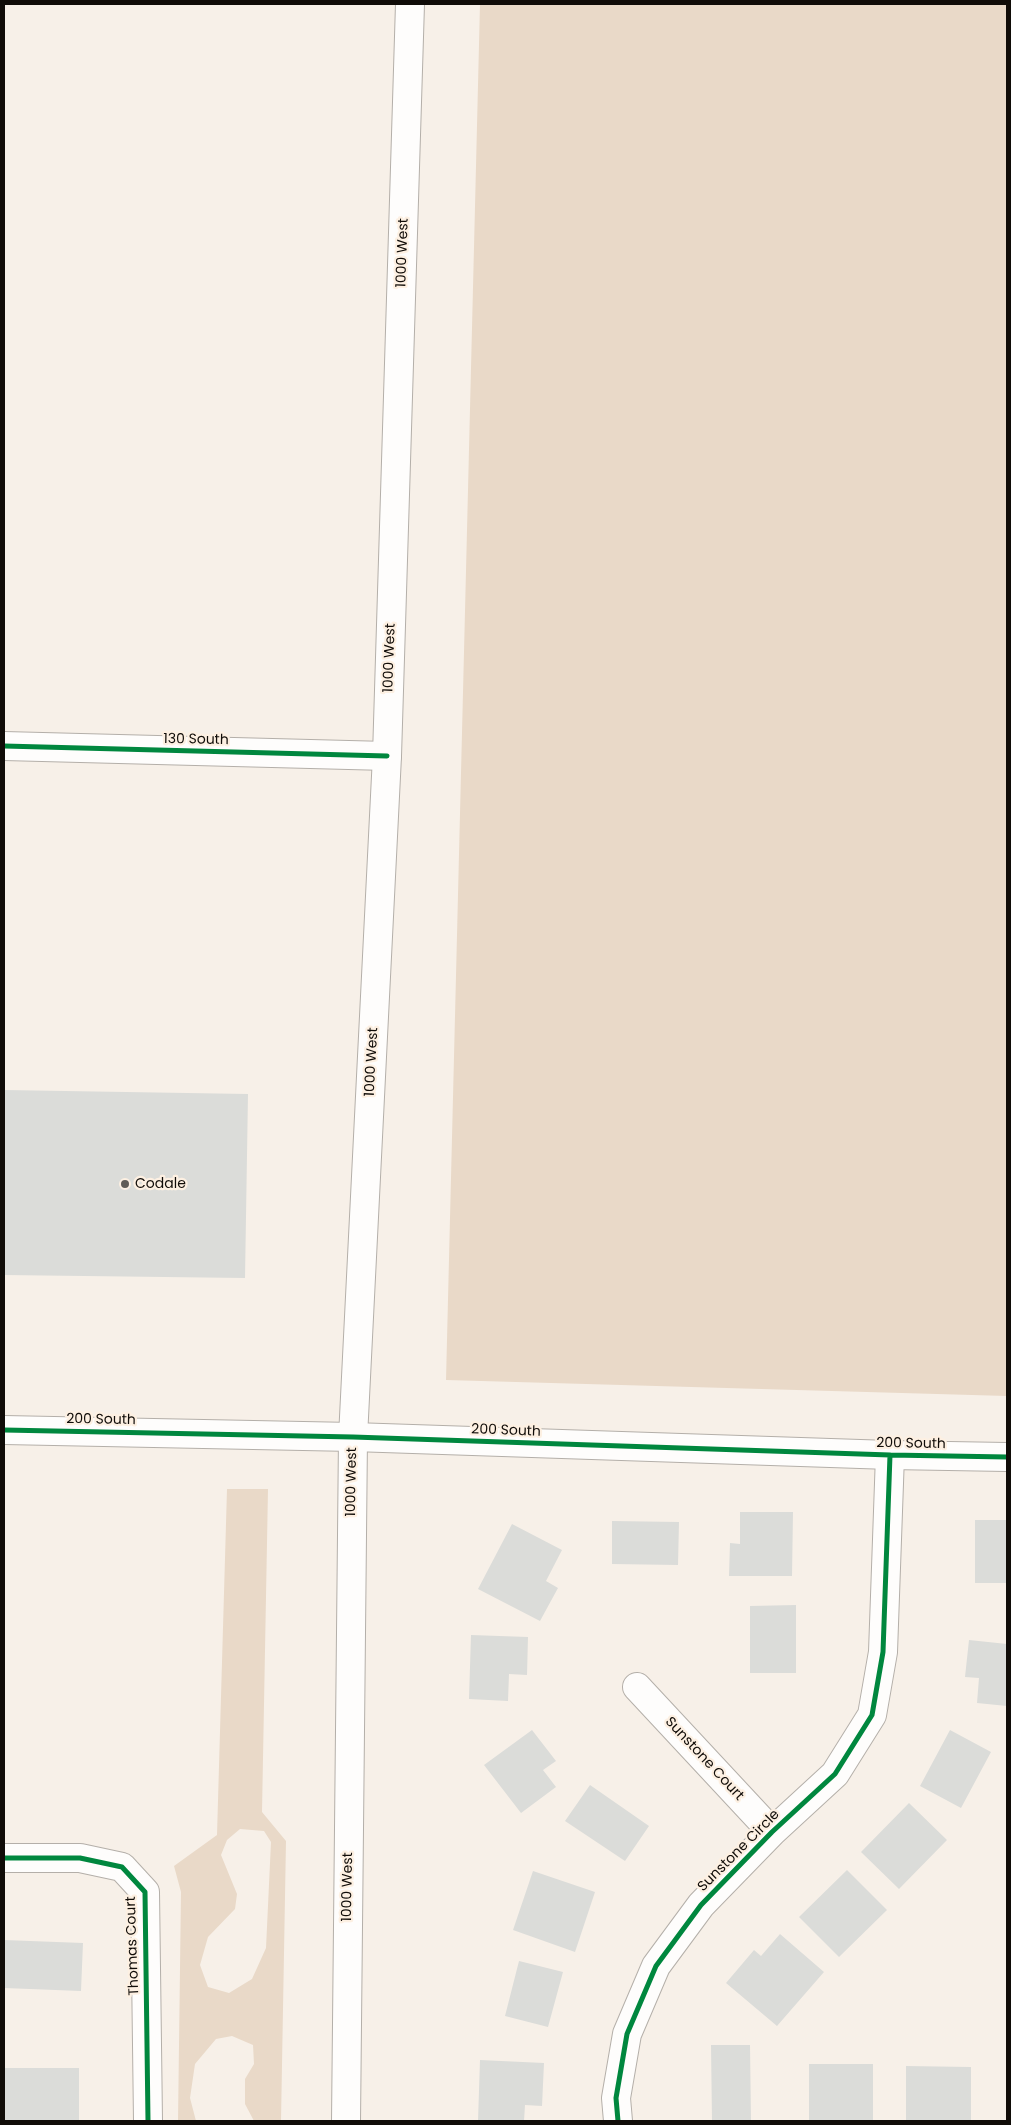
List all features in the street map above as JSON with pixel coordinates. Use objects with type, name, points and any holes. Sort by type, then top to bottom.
[{"type":"street","name":"1000 West","points":[[346,2121],[353,1437],[387,756],[410,4]]},
{"type":"street","name":"130 South","points":[[4,746],[387,756]]},
{"type":"street","name":"200 South","points":[[4,1430],[353,1437],[890,1455],[1007,1457]]},
{"type":"street","name":"Sunstone Circle","points":[[618,2121],[616,2098],[627,2034],[656,1966],[701,1905],[772,1832],[835,1774],[872,1715],[883,1652],[890,1455]]},
{"type":"street","name":"Sunstone Court","points":[[637,1686],[772,1832]]},
{"type":"street","name":"Thomas Court","points":[[4,1858],[80,1858],[122,1867],[145,1892],[148,2121]]},
{"type":"shaded area","points":[[480,4],[1007,4],[1007,1396],[446,1380]]},
{"type":"shaded area","points":[[227,1489],[268,1489],[262,1812],[286,1841],[281,2121],[254,2121],[245,2104],[245,2079],[254,2064],[253,2045],[232,2036],[216,2039],[195,2064],[190,2098],[196,2121],[178,2121],[181,1892],[174,1866],[217,1835]],"holes":[[[240,1829],[264,1831],[271,1842],[266,1948],[252,1979],[229,1993],[208,1987],[200,1965],[208,1937],[235,1909],[237,1894],[221,1855],[227,1840]]]},
{"type":"building","name":"Codale","points":[[4,1090],[248,1094],[245,1278],[4,1275]]},
{"type":"building","points":[[740,1512],[793,1512],[792,1576],[729,1576],[730,1543],[740,1544]]},
{"type":"building","points":[[975,1520],[1007,1520],[1007,1583],[975,1583]]},
{"type":"building","points":[[612,1521],[679,1522],[678,1565],[612,1564]]},
{"type":"building","points":[[512,1524],[562,1550],[546,1581],[558,1588],[540,1621],[478,1589]]},
{"type":"building","points":[[796,1605],[796,1673],[750,1673],[750,1606]]},
{"type":"building","points":[[471,1635],[528,1637],[527,1675],[509,1674],[508,1701],[469,1699]]},
{"type":"building","points":[[969,1640],[1007,1644],[1007,1706],[977,1703],[979,1678],[965,1677]]},
{"type":"building","points":[[532,1730],[556,1761],[543,1770],[556,1787],[521,1813],[484,1765]]},
{"type":"building","points":[[950,1730],[991,1752],[961,1808],[920,1786]]},
{"type":"building","points":[[590,1785],[649,1826],[625,1861],[565,1821]]},
{"type":"building","points":[[909,1803],[947,1840],[899,1889],[861,1852]]},
{"type":"building","points":[[847,1870],[887,1910],[839,1957],[799,1917]]},
{"type":"building","points":[[533,1871],[595,1892],[575,1952],[513,1930]]},
{"type":"building","points":[[780,1934],[824,1972],[777,2026],[726,1983],[754,1950],[761,1956]]},
{"type":"building","points":[[4,1940],[83,1943],[81,1991],[4,1988]]},
{"type":"building","points":[[519,1961],[563,1972],[548,2027],[505,2016]]},
{"type":"building","points":[[711,2045],[750,2045],[751,2121],[712,2121]]},
{"type":"building","points":[[480,2060],[544,2063],[542,2106],[525,2105],[524,2121],[478,2121]]},
{"type":"building","points":[[809,2064],[873,2064],[873,2121],[809,2121]]},
{"type":"building","points":[[906,2066],[971,2067],[971,2121],[906,2121]]},
{"type":"building","points":[[4,2068],[79,2068],[79,2121],[4,2121]]},
{"type":"cycle path","points":[[4,746],[387,756]]},
{"type":"cycle path","points":[[4,1430],[353,1437],[890,1455],[1007,1457]]},
{"type":"cycle path","points":[[618,2121],[616,2098],[627,2034],[656,1966],[701,1905],[772,1832],[835,1774],[872,1715],[883,1652],[890,1455]]},
{"type":"cycle path","points":[[4,1858],[80,1858],[122,1867],[145,1892],[148,2121]]},
{"type":"place","name":"Codale","points":[[125,1184]]}]
